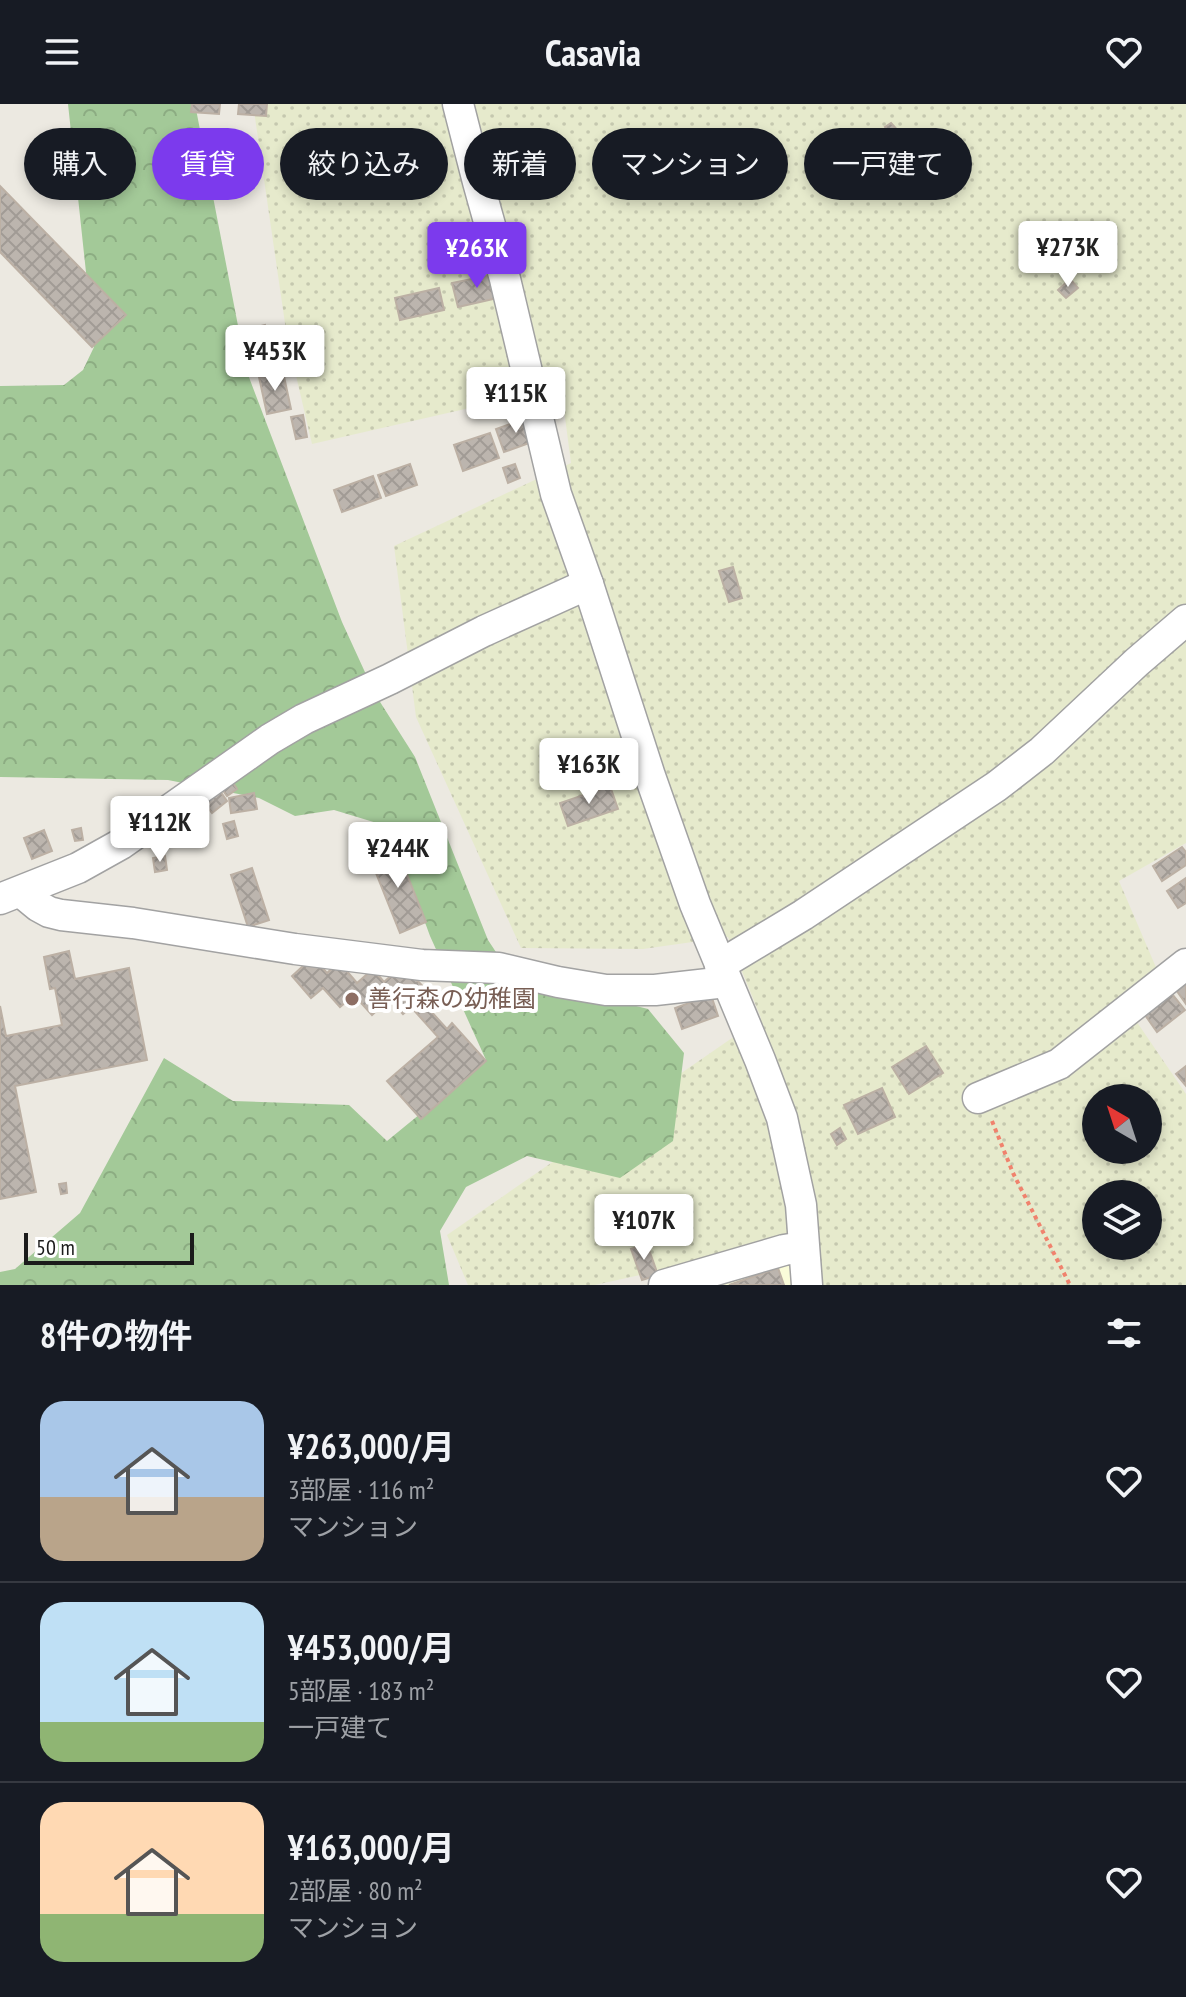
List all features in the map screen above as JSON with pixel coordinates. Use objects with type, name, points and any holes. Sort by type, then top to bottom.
[{"type":"street","points":[[458,104],[505,279],[556,494],[695,904],[782,1118],[801,1205],[807,1285]]},
{"type":"street","points":[[10,896],[78,868],[121,844],[270,739],[304,719],[588,584]]},
{"type":"street","points":[[10,896],[61,915],[422,965],[499,968],[606,990],[655,990],[723,973],[803,915],[997,786],[1042,751],[1186,620]]},
{"type":"street","points":[[978,1098],[1059,1064],[1186,964]]},
{"type":"street","points":[[664,1285],[803,1247]]},
{"type":"path","points":[[978,1098],[989,1113],[1013,1173],[1070,1285]]},
{"type":"shaded area","points":[[253,104],[1186,104],[1186,843],[1119,881],[1161,979],[1128,1009],[1186,1094],[1186,1285],[819,1285],[815,1236],[595,1285],[468,1285],[447,1235],[761,1018],[728,937],[643,949],[521,948],[416,717],[394,546],[571,463],[561,387],[312,444],[287,337],[264,179],[264,128],[257,128]]},
{"type":"shaded area","points":[[793,1255],[796,1285],[684,1285]]},
{"type":"green space","points":[[68,104],[195,104],[200,128],[152,128],[152,200],[214,200],[247,372],[342,622],[375,694],[415,757],[488,940],[519,987],[597,996],[648,1009],[684,1053],[673,1141],[620,1178],[527,1156],[466,1187],[440,1231],[449,1285],[0,1285],[0,1272],[15,1269],[80,1213],[164,1058],[233,1101],[349,1105],[387,1141],[486,1060],[430,936],[390,827],[334,810],[295,816],[259,798],[168,780],[0,777],[0,386],[64,385],[83,370],[94,347],[78,200],[136,200],[136,128],[71,128]]},
{"type":"building","points":[[192,104],[220,104],[219,114],[191,112]]},
{"type":"building","points":[[239,104],[267,104],[266,116],[238,114]]},
{"type":"building","points":[[0,186],[126,315],[92,347],[0,252]]},
{"type":"building","points":[[497,274],[502,297],[458,307],[452,283]]},
{"type":"building","points":[[1070,279],[1078,288],[1066,298],[1058,290]]},
{"type":"building","points":[[439,288],[444,310],[400,320],[395,298]]},
{"type":"building","points":[[265,325],[274,362],[239,371],[230,334]]},
{"type":"building","points":[[283,372],[291,409],[267,414],[259,377]]},
{"type":"building","points":[[303,415],[307,437],[296,439],[291,417]]},
{"type":"building","points":[[527,418],[535,441],[504,452],[496,429]]},
{"type":"building","points":[[490,433],[499,458],[463,471],[454,445]]},
{"type":"building","points":[[410,464],[417,485],[386,496],[378,475]]},
{"type":"building","points":[[515,464],[520,478],[508,483],[503,468]]},
{"type":"building","points":[[373,476],[381,498],[342,512],[334,490]]},
{"type":"building","points":[[733,567],[742,598],[729,602],[719,571]]},
{"type":"building","points":[[232,781],[237,789],[227,796],[222,789]]},
{"type":"building","points":[[610,786],[618,809],[568,826],[560,803]]},
{"type":"building","points":[[218,788],[227,801],[212,813],[203,801]]},
{"type":"building","points":[[254,793],[257,809],[231,813],[229,798]]},
{"type":"building","points":[[234,821],[238,836],[227,839],[223,824]]},
{"type":"building","points":[[81,828],[83,840],[75,841],[72,830]]},
{"type":"building","points":[[44,830],[52,851],[32,859],[24,838]]},
{"type":"building","points":[[396,847],[426,922],[400,933],[370,858]]},
{"type":"building","points":[[1182,847],[1186,852],[1186,865],[1162,881],[1153,866]]},
{"type":"building","points":[[165,856],[167,870],[155,872],[153,858]]},
{"type":"building","points":[[252,868],[269,920],[248,927],[231,875]]},
{"type":"building","points":[[1186,878],[1186,903],[1178,908],[1167,891]]},
{"type":"building","points":[[69,951],[75,979],[129,968],[147,1060],[15,1086],[36,1192],[0,1199],[0,1006],[6,1036],[62,1025],[55,988],[50,989],[44,957]]},
{"type":"building","points":[[313,957],[327,973],[339,962],[357,983],[373,969],[384,982],[403,965],[428,992],[420,999],[447,1029],[452,1023],[486,1061],[421,1119],[387,1081],[438,1037],[411,1007],[403,1014],[389,999],[372,1015],[354,995],[340,1007],[323,988],[311,998],[292,976]]},
{"type":"building","points":[[1186,982],[1186,1004],[1174,987]]},
{"type":"building","points":[[1172,994],[1185,1010],[1157,1032],[1145,1015]]},
{"type":"building","points":[[711,995],[718,1016],[682,1029],[675,1008]]},
{"type":"building","points":[[926,1046],[943,1073],[909,1094],[892,1067]]},
{"type":"building","points":[[1186,1066],[1186,1086],[1176,1074]]},
{"type":"building","points":[[882,1088],[895,1117],[858,1134],[844,1105]]},
{"type":"building","points":[[840,1128],[846,1139],[837,1145],[831,1134]]},
{"type":"building","points":[[66,1183],[67,1193],[61,1194],[59,1184]]},
{"type":"building","points":[[647,1244],[658,1275],[642,1280],[631,1249]]},
{"type":"building","points":[[778,1268],[784,1285],[729,1285]]},
{"type":"place","name":"善行森の幼稚園","points":[[352,999]]}]
